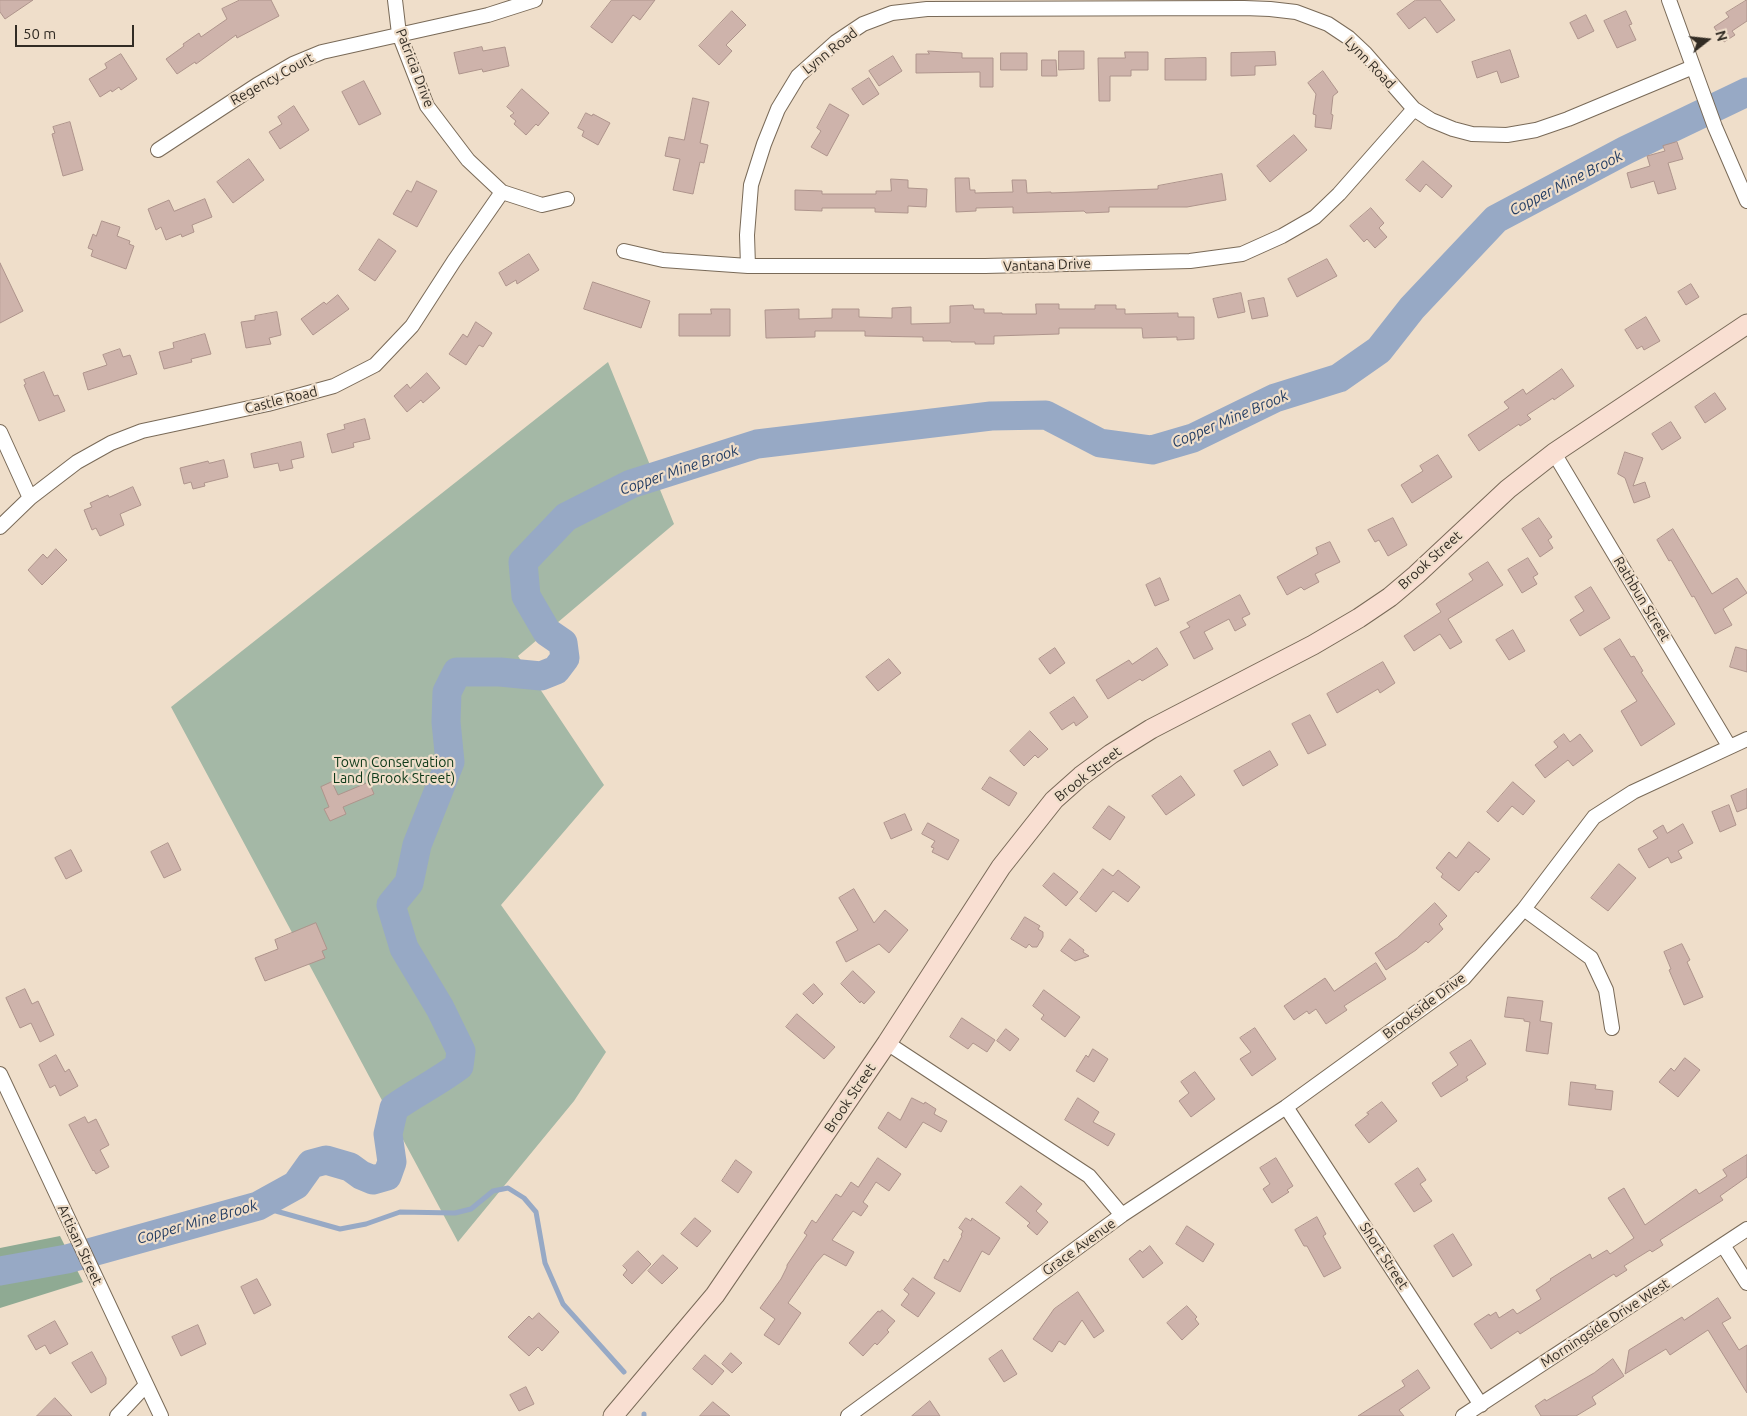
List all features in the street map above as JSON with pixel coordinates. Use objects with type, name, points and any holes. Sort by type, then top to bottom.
[{"type":"street","name":"Patricia Drive","points":[[395,0],[399,34],[428,106],[468,160],[502,192],[542,206],[567,199]]},
{"type":"street","name":"Regency Court","points":[[158,150],[257,84],[293,64],[322,52],[488,15],[535,0]]},
{"type":"street","points":[[1669,0],[1715,127],[1747,201]]},
{"type":"street","name":"Lynn Road","points":[[748,266],[747,235],[751,185],[778,109],[798,76],[836,42],[863,24],[892,13],[927,9],[1224,8],[1270,9],[1296,12],[1328,24],[1349,38],[1414,109],[1431,120],[1472,134],[1506,135],[1536,130],[1568,119],[1693,67]]},
{"type":"street","name":"Vantana Drive","points":[[624,251],[663,260],[748,266],[985,266],[1190,261],[1242,254],[1282,236],[1315,217],[1339,194],[1414,109]]},
{"type":"street","name":"Castle Road","points":[[0,527],[30,498],[77,462],[111,443],[135,434],[268,404],[334,386],[375,365],[412,326],[502,192]]},
{"type":"street","name":"Brook Street","points":[[614,1416],[715,1295],[888,1043],[1002,867],[1054,800],[1111,754],[1151,729],[1313,645],[1359,618],[1396,591],[1508,489],[1554,453],[1747,324]]},
{"type":"street","points":[[0,432],[30,498]]},
{"type":"street","name":"Rathbun Street","points":[[1554,453],[1729,746]]},
{"type":"street","name":"Brookside Drive","points":[[1122,1215],[1286,1107],[1464,978],[1524,909],[1594,817],[1633,792],[1747,738]]},
{"type":"street","points":[[1524,909],[1591,958],[1606,990],[1612,1028]]},
{"type":"street","name":"Grace Avenue","points":[[848,1416],[1122,1215],[1089,1176],[888,1043]]},
{"type":"street","name":"Artisan Street","points":[[0,1074],[161,1416]]},
{"type":"street","name":"Short Street","points":[[1286,1107],[1481,1404]]},
{"type":"street","name":"Morningside Drive West","points":[[1464,1416],[1747,1229]]},
{"type":"street","points":[[1723,1245],[1747,1283]]},
{"type":"street","points":[[117,1416],[146,1386]]},
{"type":"green space","name":"Town Conservation Land (Brook Street)","points":[[608,362],[674,524],[518,656],[604,785],[501,905],[606,1052],[574,1101],[458,1242],[171,707]]},
{"type":"green space","points":[[60,1236],[83,1282],[0,1308],[0,1248]]},
{"type":"building","points":[[0,0],[33,0],[5,19],[0,12]]},
{"type":"building","points":[[240,0],[271,0],[279,16],[237,38],[236,35],[196,64],[195,62],[177,74],[166,59],[199,33],[201,37],[227,19],[222,9]]},
{"type":"building","points":[[612,0],[655,0],[640,20],[633,15],[612,43],[591,27]]},
{"type":"building","points":[[1416,0],[1440,0],[1455,20],[1437,33],[1425,17],[1409,29],[1397,14]]},
{"type":"building","points":[[1747,0],[1747,21],[1732,31],[1735,35],[1724,42],[1714,27],[1729,17],[1726,13]]},
{"type":"building","points":[[732,11],[746,25],[726,45],[732,51],[719,65],[699,46]]},
{"type":"building","points":[[1626,11],[1632,24],[1629,25],[1636,40],[1617,48],[1604,21]]},
{"type":"building","points":[[1586,15],[1594,31],[1578,39],[1570,23]]},
{"type":"building","points":[[482,47],[483,51],[505,47],[509,66],[483,72],[482,69],[459,74],[454,53]]},
{"type":"building","points":[[1510,50],[1519,77],[1501,83],[1497,71],[1477,78],[1472,62]]},
{"type":"building","points":[[928,51],[962,53],[962,58],[993,58],[993,87],[980,87],[980,72],[916,73],[916,54],[929,54]]},
{"type":"building","points":[[1059,51],[1084,51],[1084,69],[1059,70]]},
{"type":"building","points":[[1125,52],[1148,52],[1148,70],[1131,70],[1131,76],[1110,76],[1110,101],[1099,101],[1098,58],[1125,58]]},
{"type":"building","points":[[1275,52],[1276,65],[1255,66],[1255,75],[1231,76],[1231,53]]},
{"type":"building","points":[[1001,53],[1027,53],[1027,70],[1001,70]]},
{"type":"building","points":[[121,54],[137,79],[121,90],[119,87],[100,97],[89,79],[107,68],[105,64]]},
{"type":"building","points":[[893,56],[902,71],[879,86],[869,71]]},
{"type":"building","points":[[1206,58],[1206,80],[1165,80],[1165,59]]},
{"type":"building","points":[[1042,60],[1056,60],[1057,76],[1042,76]]},
{"type":"building","points":[[1323,71],[1338,92],[1333,96],[1331,129],[1315,127],[1316,115],[1313,114],[1316,94],[1308,83]]},
{"type":"building","points":[[869,78],[879,94],[863,105],[852,89]]},
{"type":"building","points":[[364,81],[381,114],[359,125],[342,92]]},
{"type":"building","points":[[522,89],[549,113],[538,126],[536,124],[526,135],[514,124],[516,121],[510,116],[514,113],[507,107]]},
{"type":"building","points":[[693,98],[709,102],[700,143],[708,145],[704,163],[700,162],[693,194],[673,190],[680,159],[665,156],[669,137],[684,140]]},
{"type":"building","points":[[830,104],[849,115],[827,156],[811,147],[821,131],[817,128]]},
{"type":"building","points":[[294,106],[309,130],[280,149],[269,132],[282,124],[278,117]]},
{"type":"building","points":[[586,113],[592,116],[593,114],[610,123],[598,145],[582,136],[584,131],[578,128]]},
{"type":"building","points":[[70,122],[83,170],[63,176],[52,134],[55,133],[53,127]]},
{"type":"building","points":[[1294,135],[1307,150],[1270,182],[1257,166]]},
{"type":"building","points":[[1677,142],[1683,159],[1668,163],[1676,189],[1658,194],[1654,181],[1631,188],[1627,173],[1650,166],[1647,156],[1665,151],[1663,146]]},
{"type":"building","points":[[249,159],[264,180],[233,203],[217,182]]},
{"type":"building","points":[[1423,161],[1452,186],[1442,198],[1426,184],[1420,192],[1406,180]]},
{"type":"building","points":[[1222,174],[1226,200],[1187,207],[1109,207],[1109,212],[1086,213],[1084,211],[1013,213],[1013,207],[976,208],[976,211],[956,212],[955,178],[969,178],[970,190],[975,190],[975,193],[1013,192],[1012,180],[1026,180],[1027,193],[1051,193],[1158,189],[1158,186]]},
{"type":"building","points":[[891,179],[908,180],[908,188],[927,189],[926,207],[908,206],[908,213],[875,212],[875,208],[822,208],[822,211],[795,210],[795,190],[822,191],[822,194],[876,194],[876,191],[891,191]]},
{"type":"building","points":[[417,181],[437,191],[417,227],[393,214],[407,190],[411,192]]},
{"type":"building","points":[[205,199],[212,217],[192,225],[194,232],[182,237],[181,234],[166,240],[161,227],[156,230],[148,209],[169,200],[174,211]]},
{"type":"building","points":[[1371,208],[1384,223],[1379,228],[1387,237],[1375,248],[1367,239],[1364,242],[1350,226]]},
{"type":"building","points":[[102,221],[120,227],[117,236],[130,241],[129,244],[134,246],[126,269],[91,256],[93,250],[88,248],[93,234],[96,236]]},
{"type":"building","points":[[379,239],[396,251],[375,281],[359,270]]},
{"type":"building","points":[[529,254],[539,270],[517,284],[516,280],[506,286],[499,273]]},
{"type":"building","points":[[1327,259],[1337,276],[1297,297],[1288,279]]},
{"type":"building","points":[[0,263],[23,311],[0,323]]},
{"type":"building","points":[[593,282],[650,301],[641,328],[584,309]]},
{"type":"building","points":[[1691,284],[1699,297],[1686,305],[1678,292]]},
{"type":"building","points":[[1241,293],[1245,312],[1218,318],[1213,299]]},
{"type":"building","points":[[338,295],[349,309],[313,335],[301,319],[324,302],[326,304]]},
{"type":"building","points":[[1264,298],[1268,316],[1252,319],[1248,301]]},
{"type":"building","points":[[1036,304],[1059,304],[1059,309],[1095,309],[1095,305],[1116,305],[1116,309],[1125,309],[1125,314],[1178,313],[1178,317],[1194,317],[1194,339],[1177,340],[1177,337],[1143,338],[1142,328],[1059,328],[1059,334],[994,336],[994,344],[923,341],[923,337],[865,336],[865,331],[815,331],[815,337],[766,338],[765,310],[799,309],[799,319],[832,318],[832,309],[859,309],[859,317],[892,318],[892,308],[911,307],[911,324],[950,323],[950,306],[973,305],[974,309],[984,309],[984,313],[1036,314]]},
{"type":"building","points":[[711,309],[730,309],[730,336],[679,336],[679,314],[711,314]]},
{"type":"building","points":[[277,312],[281,335],[269,338],[271,344],[246,348],[241,322],[255,320],[255,316]]},
{"type":"building","points":[[1646,317],[1660,341],[1644,350],[1642,346],[1637,349],[1625,330]]},
{"type":"building","points":[[476,322],[492,333],[483,347],[479,345],[466,365],[449,354],[463,334],[467,337]]},
{"type":"building","points":[[205,334],[211,354],[191,359],[192,362],[164,369],[159,352],[174,348],[173,343]]},
{"type":"building","points":[[120,349],[123,357],[130,355],[137,374],[88,390],[83,373],[107,365],[103,355]]},
{"type":"building","points":[[1562,369],[1574,386],[1527,415],[1531,419],[1520,426],[1519,424],[1479,451],[1468,435],[1509,408],[1504,402],[1523,389],[1526,394]]},
{"type":"building","points":[[44,372],[54,396],[58,395],[65,411],[39,421],[24,385],[26,384],[24,380]]},
{"type":"building","points":[[427,373],[440,388],[423,403],[421,400],[407,412],[394,396],[407,384],[410,388]]},
{"type":"building","points":[[1715,393],[1726,409],[1705,423],[1695,407]]},
{"type":"building","points":[[365,419],[370,439],[353,443],[354,447],[332,453],[327,434],[345,429],[344,425]]},
{"type":"building","points":[[1671,422],[1681,438],[1662,450],[1652,434]]},
{"type":"building","points":[[301,442],[304,457],[291,460],[293,468],[280,471],[278,463],[254,468],[251,454]]},
{"type":"building","points":[[1625,452],[1643,458],[1633,486],[1645,482],[1650,497],[1634,503],[1625,478],[1618,474]]},
{"type":"building","points":[[1438,455],[1452,477],[1412,503],[1401,485],[1423,471],[1420,466]]},
{"type":"building","points":[[224,460],[228,477],[204,483],[205,486],[193,489],[191,482],[184,484],[180,468],[208,461],[209,463]]},
{"type":"building","points":[[133,487],[141,505],[120,514],[124,525],[100,536],[96,528],[92,530],[84,510],[92,507],[90,503]]},
{"type":"building","points":[[1393,518],[1407,545],[1388,556],[1379,540],[1375,542],[1368,530]]},
{"type":"building","points":[[1539,518],[1552,537],[1548,540],[1553,548],[1540,557],[1522,529]]},
{"type":"building","points":[[1673,529],[1712,594],[1737,578],[1747,593],[1723,609],[1732,625],[1715,634],[1694,596],[1692,597],[1657,540]]},
{"type":"building","points":[[1330,542],[1340,562],[1315,574],[1319,582],[1304,590],[1301,587],[1287,595],[1277,577],[1318,554],[1316,548]]},
{"type":"building","points":[[56,549],[67,560],[42,585],[28,570],[43,554],[47,558]]},
{"type":"building","points":[[1528,558],[1538,574],[1533,577],[1537,584],[1522,593],[1508,570]]},
{"type":"building","points":[[1488,562],[1503,585],[1448,619],[1462,642],[1450,649],[1440,634],[1414,651],[1404,636],[1441,612],[1436,604],[1473,580],[1469,574]]},
{"type":"building","points":[[1160,578],[1169,600],[1155,606],[1146,585]]},
{"type":"building","points":[[1591,587],[1610,618],[1580,636],[1570,620],[1584,611],[1575,597]]},
{"type":"building","points":[[1240,595],[1250,614],[1242,618],[1246,625],[1235,631],[1229,619],[1204,632],[1213,649],[1194,659],[1180,632],[1190,627],[1187,623]]},
{"type":"building","points":[[1513,630],[1525,651],[1509,660],[1496,640]]},
{"type":"building","points":[[1620,639],[1631,657],[1634,656],[1643,671],[1641,672],[1675,724],[1641,746],[1621,711],[1637,701],[1604,649]]},
{"type":"building","points":[[1736,647],[1747,650],[1747,672],[1730,667]]},
{"type":"building","points":[[1055,648],[1065,663],[1050,674],[1039,659]]},
{"type":"building","points":[[1157,648],[1168,665],[1142,681],[1140,679],[1108,699],[1096,680],[1129,660],[1132,664]]},
{"type":"building","points":[[889,659],[901,673],[878,691],[866,677]]},
{"type":"building","points":[[1383,662],[1395,683],[1380,693],[1378,689],[1337,713],[1327,694]]},
{"type":"building","points":[[1074,697],[1088,717],[1076,726],[1074,722],[1062,730],[1050,713]]},
{"type":"building","points":[[1310,715],[1326,745],[1308,754],[1292,724]]},
{"type":"building","points":[[1030,731],[1048,749],[1038,758],[1035,755],[1024,766],[1010,751]]},
{"type":"building","points":[[1564,734],[1570,742],[1580,734],[1593,751],[1573,766],[1568,760],[1545,778],[1535,765],[1558,747],[1554,742]]},
{"type":"building","points":[[1270,751],[1278,765],[1243,786],[1234,771]]},
{"type":"building","points":[[1181,776],[1195,795],[1166,815],[1152,796]]},
{"type":"building","points":[[990,777],[1017,793],[1009,806],[982,789]]},
{"type":"building","points":[[332,782],[338,795],[369,782],[374,794],[343,807],[346,814],[330,821],[324,809],[329,807],[321,787]]},
{"type":"building","points":[[1513,782],[1535,801],[1523,815],[1512,806],[1498,822],[1487,812]]},
{"type":"building","points":[[1747,789],[1747,808],[1737,812],[1731,796]]},
{"type":"building","points":[[1729,805],[1736,825],[1720,832],[1712,812]]},
{"type":"building","points":[[1109,806],[1125,817],[1110,840],[1093,828]]},
{"type":"building","points":[[905,814],[912,830],[891,839],[884,823]]},
{"type":"building","points":[[928,823],[959,840],[948,860],[932,852],[934,848],[931,847],[935,841],[922,834]]},
{"type":"building","points":[[1683,824],[1693,843],[1678,851],[1682,858],[1671,863],[1668,857],[1649,868],[1638,849],[1658,838],[1653,831],[1663,825],[1667,833]]},
{"type":"building","points":[[1469,842],[1490,859],[1478,873],[1476,871],[1459,891],[1441,877],[1443,874],[1436,868],[1449,852],[1456,858]]},
{"type":"building","points":[[168,843],[181,870],[164,878],[151,852]]},
{"type":"building","points":[[71,850],[82,871],[66,879],[55,858]]},
{"type":"building","points":[[1619,864],[1636,878],[1608,911],[1591,898]]},
{"type":"building","points":[[1103,869],[1113,876],[1118,870],[1140,887],[1128,902],[1113,891],[1096,912],[1080,899]]},
{"type":"building","points":[[1054,873],[1078,892],[1066,906],[1043,886]]},
{"type":"building","points":[[854,889],[874,923],[885,910],[908,930],[889,953],[879,944],[846,962],[836,942],[858,930],[839,898]]},
{"type":"building","points":[[1435,903],[1447,916],[1439,924],[1443,929],[1428,943],[1426,941],[1386,970],[1375,953],[1397,938]]},
{"type":"building","points":[[1025,917],[1040,926],[1038,929],[1043,932],[1043,937],[1037,947],[1032,947],[1029,944],[1026,948],[1011,939]]},
{"type":"building","points":[[316,923],[327,949],[322,951],[325,958],[265,981],[255,958],[278,949],[275,940]]},
{"type":"building","points":[[1070,939],[1089,956],[1075,961],[1061,951]]},
{"type":"building","points":[[1682,944],[1690,960],[1687,962],[1703,997],[1684,1005],[1669,970],[1671,969],[1664,952]]},
{"type":"building","points":[[1376,963],[1386,979],[1344,1006],[1347,1010],[1326,1024],[1316,1009],[1309,1014],[1307,1011],[1294,1020],[1284,1006],[1325,978],[1334,991]]},
{"type":"building","points":[[853,971],[875,992],[864,1004],[861,1001],[860,1003],[841,984]]},
{"type":"building","points":[[814,984],[823,994],[813,1004],[803,994]]},
{"type":"building","points":[[25,989],[32,1004],[38,1001],[54,1035],[40,1042],[31,1023],[20,1028],[6,998]]},
{"type":"building","points":[[1044,990],[1080,1017],[1065,1037],[1041,1019],[1044,1015],[1033,1006]]},
{"type":"building","points":[[1508,997],[1543,1001],[1540,1021],[1552,1023],[1548,1054],[1526,1051],[1530,1022],[1524,1021],[1524,1019],[1505,1017]]},
{"type":"building","points":[[797,1014],[835,1047],[824,1059],[786,1027]]},
{"type":"building","points":[[962,1018],[995,1040],[987,1052],[973,1043],[968,1049],[950,1037]]},
{"type":"building","points":[[1255,1028],[1276,1059],[1252,1076],[1240,1059],[1251,1052],[1240,1038]]},
{"type":"building","points":[[1006,1029],[1019,1039],[1010,1051],[997,1041]]},
{"type":"building","points":[[1471,1040],[1486,1064],[1466,1077],[1468,1080],[1441,1097],[1432,1083],[1458,1065],[1450,1053]]},
{"type":"building","points":[[1093,1049],[1108,1059],[1094,1082],[1076,1071],[1086,1055],[1088,1057]]},
{"type":"building","points":[[56,1055],[65,1072],[69,1069],[78,1086],[60,1096],[55,1085],[50,1088],[39,1065]]},
{"type":"building","points":[[1685,1058],[1700,1070],[1678,1097],[1659,1082],[1671,1068],[1674,1071]]},
{"type":"building","points":[[1195,1072],[1215,1099],[1191,1117],[1179,1101],[1189,1093],[1181,1082]]},
{"type":"building","points":[[1571,1082],[1596,1085],[1595,1089],[1613,1091],[1611,1110],[1569,1105]]},
{"type":"building","points":[[912,1098],[924,1104],[925,1102],[936,1109],[934,1114],[947,1121],[941,1132],[923,1122],[906,1148],[878,1128],[888,1112],[900,1120]]},
{"type":"building","points":[[1078,1098],[1099,1112],[1093,1122],[1115,1134],[1108,1146],[1065,1120]]},
{"type":"building","points":[[1382,1102],[1397,1121],[1369,1143],[1355,1125]]},
{"type":"building","points":[[85,1117],[88,1123],[96,1119],[109,1145],[100,1150],[109,1167],[96,1174],[69,1125]]},
{"type":"building","points":[[1747,1155],[1747,1177],[1720,1196],[1723,1200],[1660,1240],[1663,1245],[1652,1252],[1650,1250],[1624,1266],[1627,1270],[1616,1277],[1614,1274],[1520,1334],[1518,1331],[1491,1349],[1474,1324],[1489,1314],[1490,1316],[1496,1312],[1499,1318],[1513,1309],[1517,1314],[1541,1299],[1536,1290],[1550,1279],[1590,1254],[1592,1259],[1607,1250],[1610,1254],[1634,1238],[1608,1198],[1624,1188],[1645,1225],[1696,1189],[1699,1194],[1727,1176],[1723,1170]]},
{"type":"building","points":[[878,1158],[901,1174],[889,1191],[876,1182],[863,1202],[868,1206],[861,1216],[853,1211],[832,1240],[854,1252],[846,1266],[824,1254],[816,1263],[788,1303],[801,1313],[779,1345],[764,1335],[775,1319],[760,1308],[781,1279],[787,1265],[807,1235],[804,1233],[812,1220],[816,1223],[836,1194],[841,1197],[851,1182],[858,1187]]},
{"type":"building","points":[[1276,1158],[1293,1186],[1287,1190],[1289,1192],[1272,1203],[1263,1189],[1270,1184],[1260,1168]]},
{"type":"building","points":[[736,1160],[752,1172],[738,1193],[722,1181]]},
{"type":"building","points":[[1418,1168],[1426,1180],[1420,1184],[1432,1201],[1414,1212],[1395,1184]]},
{"type":"building","points":[[1021,1186],[1042,1204],[1036,1211],[1048,1222],[1037,1235],[1027,1226],[1030,1223],[1006,1203]]},
{"type":"building","points":[[1317,1217],[1326,1234],[1323,1236],[1341,1268],[1324,1277],[1307,1246],[1304,1246],[1295,1230]]},
{"type":"building","points":[[695,1218],[711,1231],[697,1247],[681,1234]]},
{"type":"building","points":[[966,1218],[971,1221],[972,1218],[1000,1238],[989,1255],[982,1251],[960,1292],[934,1278],[944,1259],[948,1262],[962,1236],[963,1231],[959,1228]]},
{"type":"building","points":[[1187,1226],[1214,1244],[1203,1262],[1176,1244]]},
{"type":"building","points":[[1453,1234],[1472,1265],[1453,1277],[1434,1246]]},
{"type":"building","points":[[1150,1246],[1163,1263],[1143,1278],[1129,1259],[1140,1250],[1142,1252]]},
{"type":"building","points":[[638,1251],[651,1264],[632,1284],[623,1275],[627,1270],[623,1266]]},
{"type":"building","points":[[663,1255],[678,1268],[662,1284],[648,1271]]},
{"type":"building","points":[[913,1278],[935,1293],[918,1317],[901,1305],[909,1294],[904,1290]]},
{"type":"building","points":[[257,1279],[271,1305],[254,1314],[241,1287]]},
{"type":"building","points":[[1078,1292],[1104,1331],[1094,1338],[1082,1320],[1065,1345],[1059,1341],[1052,1352],[1033,1339],[1054,1309]]},
{"type":"building","points":[[1718,1298],[1731,1318],[1722,1323],[1739,1350],[1747,1345],[1747,1393],[1708,1330],[1670,1355],[1666,1349],[1625,1374],[1629,1350],[1682,1317],[1684,1320]]},
{"type":"building","points":[[1187,1306],[1197,1317],[1195,1319],[1199,1324],[1182,1340],[1167,1323]]},
{"type":"building","points":[[882,1310],[895,1321],[887,1330],[889,1332],[863,1356],[849,1343],[878,1311]]},
{"type":"building","points":[[539,1313],[559,1332],[542,1351],[538,1347],[529,1356],[508,1337],[529,1316],[532,1319]]},
{"type":"building","points":[[55,1321],[68,1344],[50,1354],[45,1345],[36,1350],[28,1336]]},
{"type":"building","points":[[198,1325],[206,1344],[181,1356],[172,1337]]},
{"type":"building","points":[[1002,1350],[1017,1374],[1004,1382],[989,1359]]},
{"type":"building","points":[[92,1352],[106,1378],[106,1384],[91,1393],[72,1363]]},
{"type":"building","points":[[731,1353],[742,1363],[732,1373],[722,1364]]},
{"type":"building","points":[[705,1355],[724,1371],[712,1385],[693,1369]]},
{"type":"building","points":[[1613,1359],[1624,1376],[1592,1397],[1596,1404],[1576,1416],[1541,1416],[1535,1406],[1594,1373]]},
{"type":"building","points":[[1418,1370],[1430,1388],[1399,1410],[1404,1416],[1358,1416],[1405,1386],[1402,1381]]},
{"type":"building","points":[[526,1387],[534,1404],[519,1411],[510,1395]]},
{"type":"building","points":[[55,1398],[72,1416],[37,1416]]},
{"type":"building","points":[[930,1401],[940,1416],[912,1416]]},
{"type":"building","points":[[713,1402],[730,1416],[700,1416]]},
{"type":"waterway","name":"Copper Mine Brook","points":[[0,1271],[67,1259],[258,1206],[296,1185],[311,1164],[326,1160],[350,1167],[361,1175],[373,1180],[387,1176],[392,1162],[388,1134],[394,1108],[459,1066],[461,1051],[440,1008],[404,948],[391,905],[409,883],[417,845],[450,762],[446,722],[447,692],[457,672],[500,672],[541,676],[556,670],[565,658],[563,643],[547,632],[526,596],[523,562],[566,517],[631,484],[757,444],[991,416],[1046,415],[1100,443],[1152,450],[1193,438],[1275,398],[1339,378],[1379,350],[1412,308],[1496,219],[1626,150],[1747,92]]},
{"type":"waterway","points":[[258,1206],[340,1229],[366,1224],[400,1212],[455,1213],[471,1209],[493,1191],[508,1188],[524,1198],[536,1212],[545,1263],[563,1304],[624,1372]]}]
